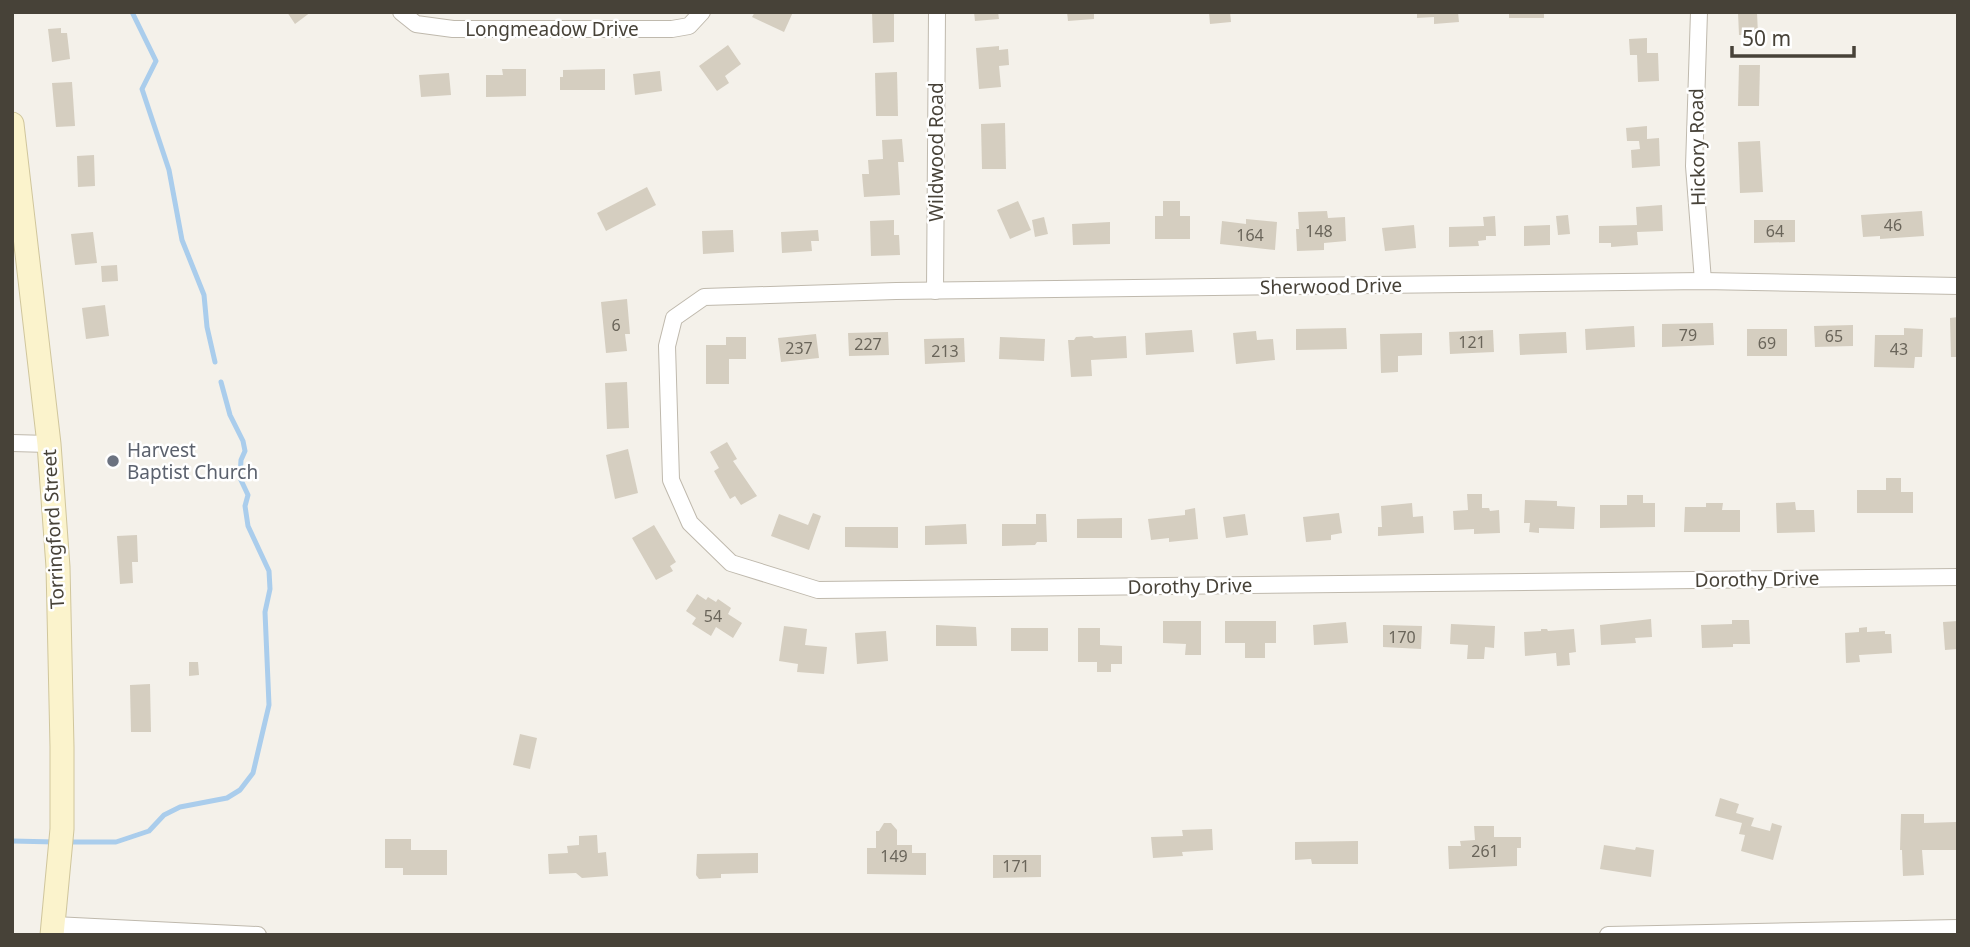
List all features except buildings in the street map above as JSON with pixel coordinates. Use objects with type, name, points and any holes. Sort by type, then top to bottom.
[{"type":"main road","name":"Torringford Street","points":[[12,124],[49,444],[58,568],[61,839],[53,930]]},
{"type":"street","name":"Longmeadow Drive","points":[[401,12],[416,24],[453,29],[672,29],[689,26],[702,12]]},
{"type":"street","name":"Wildwood Road","points":[[935,291],[937,12]]},
{"type":"street","name":"Hickory Road","points":[[1699,12],[1694,166],[1703,281]]},
{"type":"street","name":"Sherwood Drive","points":[[704,297],[935,291],[1703,281],[1958,286]]},
{"type":"street","name":"Dorothy Drive","points":[[704,297],[674,318],[667,346],[671,480],[690,523],[730,563],[818,590],[1958,577]]},
{"type":"street","points":[[12,443],[49,444]]},
{"type":"street","points":[[1608,935],[1958,928]]},
{"type":"street","points":[[53,930],[258,935]]},
{"type":"waterway","points":[[132,12],[156,61],[142,89],[169,170],[182,240],[204,295],[207,327],[215,362]]},
{"type":"waterway","points":[[65,842],[116,842],[149,831],[164,815],[180,807],[227,798],[240,790],[253,773],[269,705],[265,612],[270,589],[269,571],[248,526],[245,506],[248,495],[240,478],[241,460],[245,451],[230,415],[221,382]]},
{"type":"waterway","points":[[12,841],[55,842]]},
{"type":"place","name":"Harvest Baptist Church","points":[[113,461]]}]
